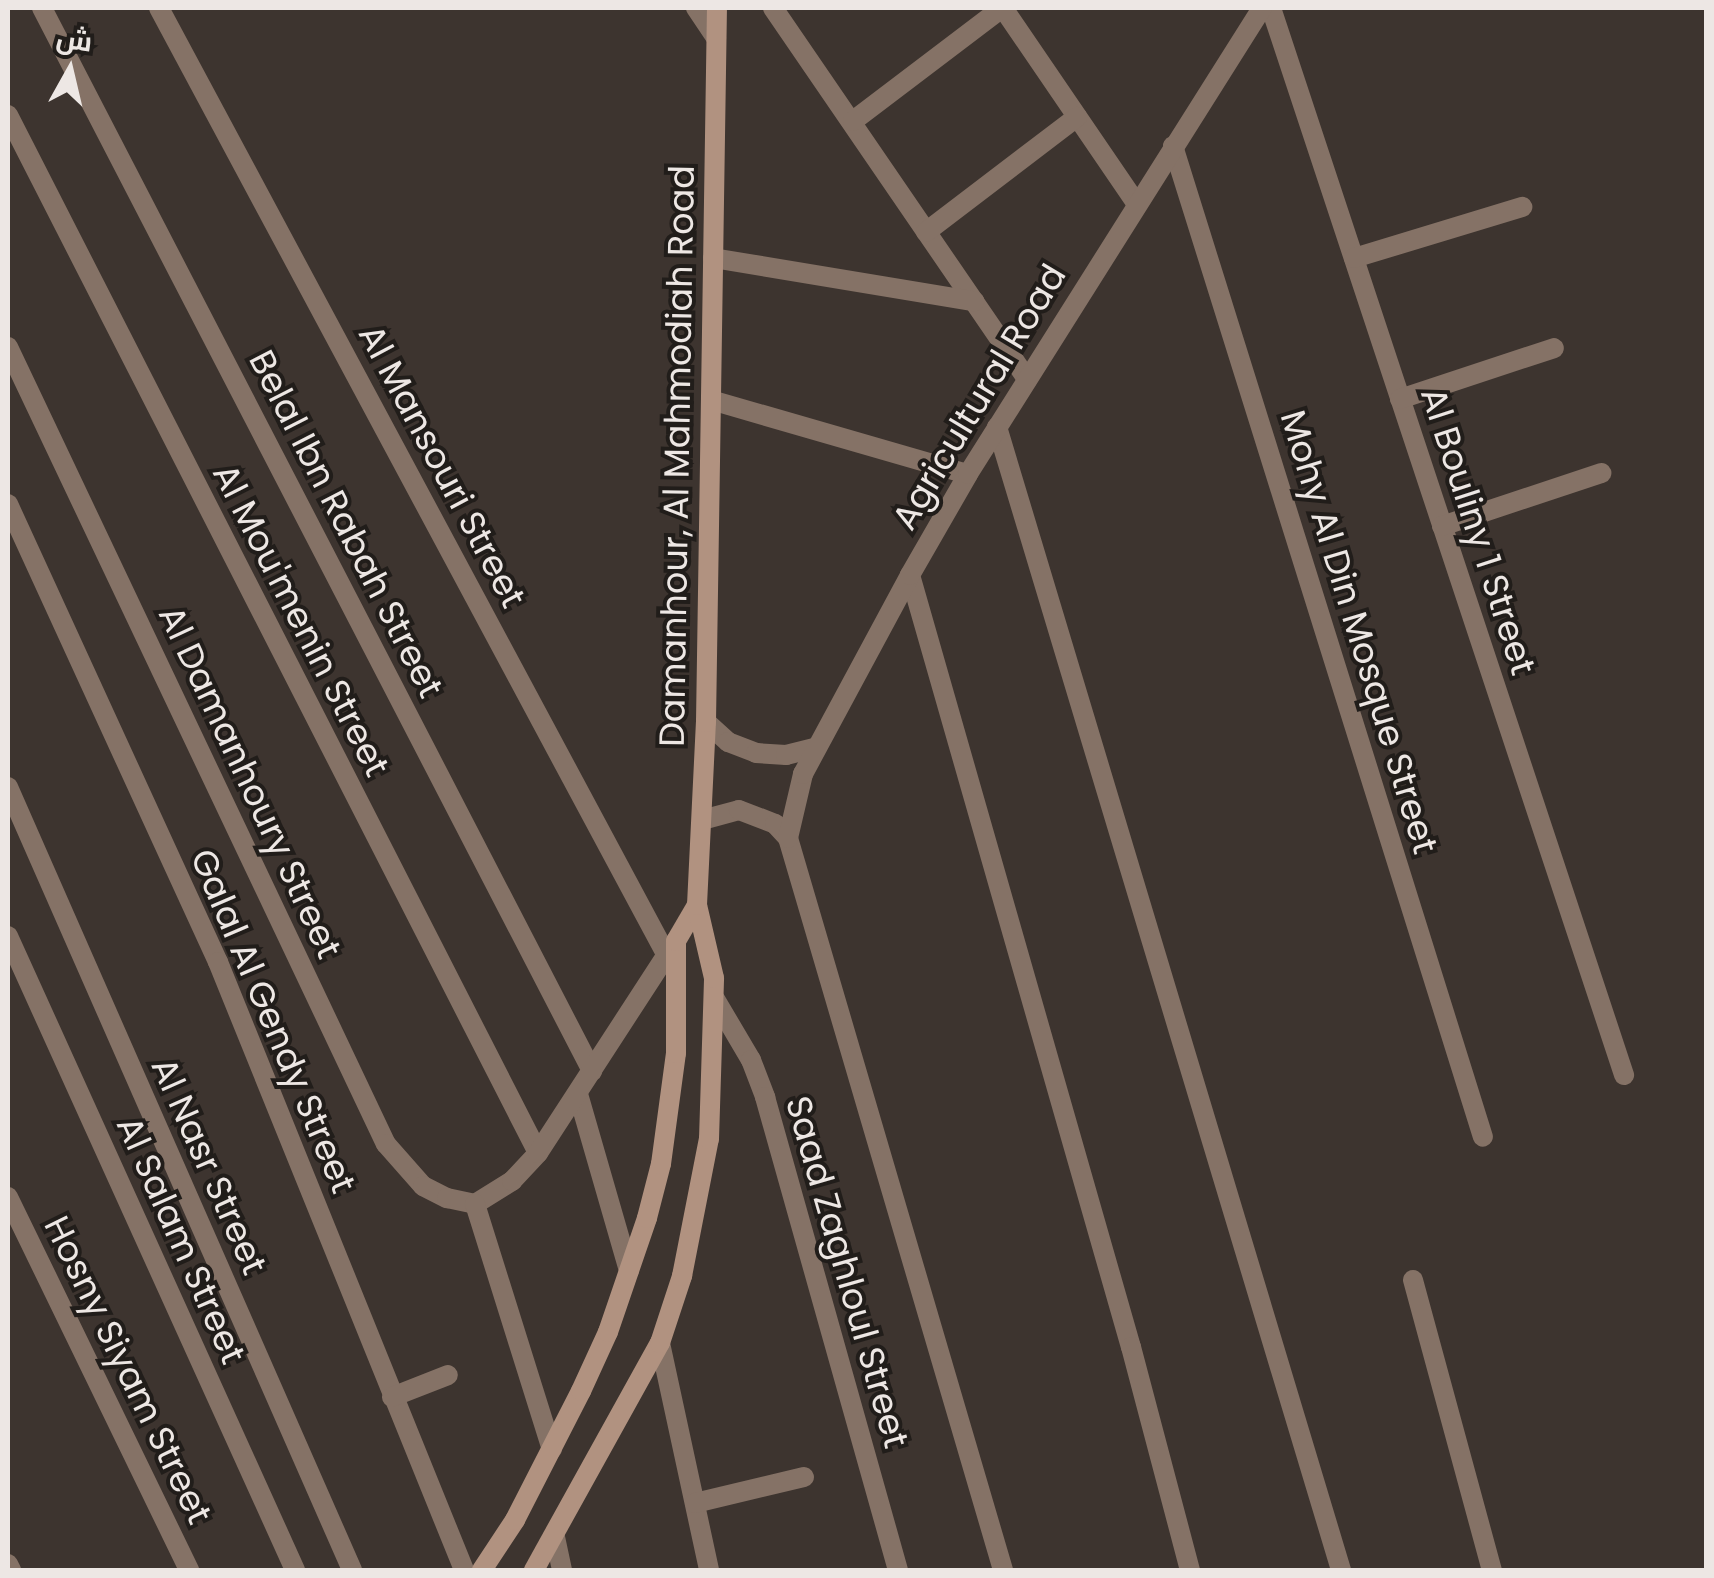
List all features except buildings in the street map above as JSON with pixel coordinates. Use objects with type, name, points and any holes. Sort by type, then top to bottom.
[{"type":"main road","name":"Damanhour, Al Mahmodiah Road","points":[[698,905],[706,722],[717,8]]},
{"type":"main road","points":[[482,1570],[552,1449],[608,1332],[630,1270],[661,1164],[670,1109],[676,1053],[671,948],[698,905]]},
{"type":"main road","points":[[534,1570],[660,1343],[682,1276],[704,1174],[714,1068],[712,957],[698,905]]},
{"type":"street","name":"Belal Ibn Rabah Street","points":[[42,8],[592,1071]]},
{"type":"street","name":"Al Mansouri Street","points":[[160,8],[671,948]]},
{"type":"street","points":[[696,8],[716,38]]},
{"type":"street","points":[[853,121],[1002,8],[1136,203]]},
{"type":"street","points":[[1234,8],[1250,27]]},
{"type":"street","name":"Agricultural Road","points":[[788,838],[795,800],[815,748],[910,574],[1136,203],[1262,8]]},
{"type":"street","name":"Al Bouliny 1 Street","points":[[1271,8],[1624,1074]]},
{"type":"street","points":[[776,9],[1027,379]]},
{"type":"street","name":"Al Mou'menin Street","points":[[8,116],[538,1154]]},
{"type":"street","points":[[926,232],[1077,117]]},
{"type":"street","name":"Mohy Al Din Mosque Street","points":[[1173,146],[1483,1138]]},
{"type":"street","points":[[1354,258],[1522,207]]},
{"type":"street","points":[[714,258],[974,301]]},
{"type":"street","name":"Al Damanhoury Street","points":[[8,347],[386,1144],[423,1186],[448,1198],[475,1204]]},
{"type":"street","points":[[1400,399],[1554,348]]},
{"type":"street","points":[[712,400],[968,474]]},
{"type":"street","points":[[997,427],[1341,1570]]},
{"type":"street","points":[[1442,526],[1602,473]]},
{"type":"street","name":"Galal Al Gendy Street","points":[[8,504],[218,962],[464,1570]]},
{"type":"street","points":[[910,574],[1126,1328],[1190,1570]]},
{"type":"street","points":[[706,722],[728,742],[756,753],[786,755],[815,748]]},
{"type":"street","name":"Al Nasr Street","points":[[8,787],[352,1570]]},
{"type":"street","points":[[702,820],[739,810],[775,824],[788,838],[1003,1570]]},
{"type":"street","name":"Al Salam Street","points":[[8,936],[295,1570]]},
{"type":"street","points":[[552,1449],[475,1204],[512,1181],[538,1154],[671,948]]},
{"type":"street","name":"Saad Zaghloul Street","points":[[715,999],[751,1060],[765,1097],[898,1570]]},
{"type":"street","points":[[578,1094],[630,1270]]},
{"type":"street","name":"Hosny Siyam Street","points":[[8,1198],[189,1570]]},
{"type":"street","points":[[1412,1280],[1492,1570]]},
{"type":"street","points":[[660,1343],[709,1570]]},
{"type":"street","points":[[392,1397],[448,1375]]},
{"type":"street","points":[[694,1504],[804,1477]]},
{"type":"street","points":[[554,1537],[562,1570]]}]
